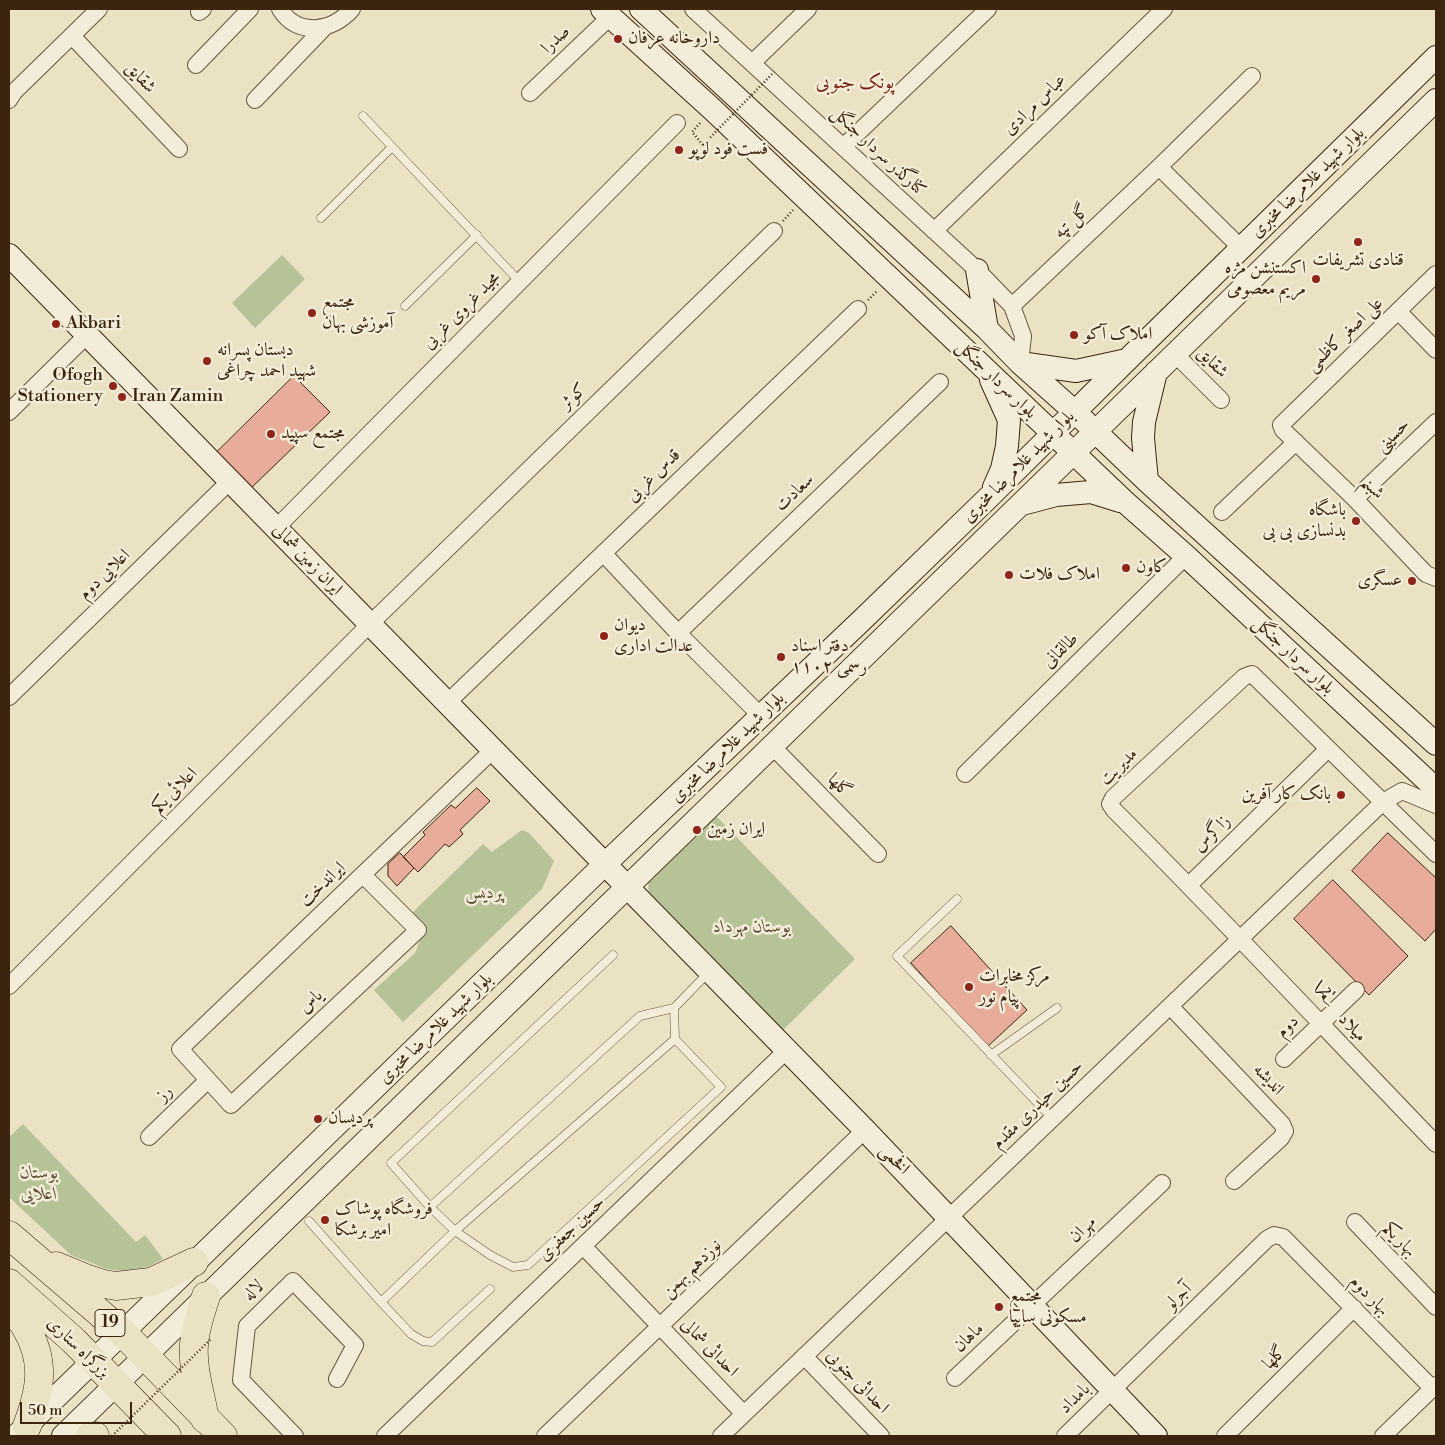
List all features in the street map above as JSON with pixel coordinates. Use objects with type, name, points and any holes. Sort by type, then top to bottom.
[{"type":"highway","name":"19","points":[[9,1235],[122,1332],[214,1427]]},
{"type":"highway","points":[[30,1254],[86,1278],[116,1286],[150,1282],[194,1262]]},
{"type":"highway","name":"بزرگراه ستاری","points":[[9,1283],[74,1341],[167,1436]]},
{"type":"highway","points":[[206,1296],[196,1329],[194,1365],[214,1427]]},
{"type":"highway","points":[[9,1304],[25,1326],[35,1347],[39,1366],[39,1385],[35,1405],[22,1431]]},
{"type":"highway","points":[[90,1436],[95,1436]]},
{"type":"main road","name":"بلوار سردار جنگل","points":[[641,9],[987,329],[1020,363],[1096,431],[1147,481],[1436,744]]},
{"type":"main road","name":"بلوار سردار جنگل","points":[[606,12],[706,104],[1125,502],[1186,556],[1436,789]]},
{"type":"main road","name":"بلوار شهید غلامرضا مخبری","points":[[22,1431],[605,864],[990,496],[1436,57]]},
{"type":"main road","name":"بلوار شهید غلامرضا مخبری","points":[[63,1436],[1436,100]]},
{"type":"main road","name":"ایران زمین شمالی","points":[[9,255],[627,886]]},
{"type":"main road","points":[[977,270],[987,329]]},
{"type":"main road","points":[[1020,363],[1076,371],[1127,360]]},
{"type":"main road","points":[[987,370],[1009,420],[1007,446],[1002,469],[990,496]]},
{"type":"main road","points":[[1147,481],[1143,438],[1144,422],[1156,372]]},
{"type":"main road","points":[[1019,505],[1056,495],[1091,492],[1125,502]]},
{"type":"main road","name":"افخمی","points":[[627,886],[949,1217],[1156,1436]]},
{"type":"street","points":[[10,95],[99,9]]},
{"type":"street","points":[[196,65],[250,9]]},
{"type":"street","points":[[280,9],[294,23],[309,28],[324,28],[335,24],[352,9]]},
{"type":"street","name":"کنارگذر سردار جنگل","points":[[696,9],[977,270],[1012,306]]},
{"type":"street","points":[[752,63],[808,9]]},
{"type":"street","points":[[843,147],[988,9]]},
{"type":"street","name":"عباس مرادی","points":[[934,231],[1164,9]]},
{"type":"street","name":"صدرا","points":[[530,93],[606,12]]},
{"type":"street","points":[[255,100],[324,28]]},
{"type":"street","name":"شقایق","points":[[72,36],[179,148]]},
{"type":"street","name":"گل تپه","points":[[1012,306],[1252,76]]},
{"type":"street","name":"مجید غروی غربی","points":[[276,528],[677,123]]},
{"type":"street","points":[[1159,167],[1242,248]]},
{"type":"street","name":"کوثر","points":[[370,624],[774,231]]},
{"type":"street","name":"علی اصغر کاظمی","points":[[1281,425],[1436,274]]},
{"type":"street","points":[[1012,306],[1022,336],[1020,363]]},
{"type":"street","name":"قدس غربی","points":[[447,703],[858,309]]},
{"type":"street","points":[[1398,312],[1436,350]]},
{"type":"street","points":[[9,412],[87,335]]},
{"type":"street","name":"شقایق","points":[[1175,354],[1221,400]]},
{"type":"street","name":"سعادت","points":[[678,633],[940,382]]},
{"type":"street","name":"حسینی","points":[[1355,499],[1436,422]]},
{"type":"street","name":"شبنم","points":[[1281,425],[1283,430],[1355,499],[1426,574],[1436,578]]},
{"type":"street","points":[[1222,512],[1296,442]]},
{"type":"street","name":"اعلایی دوم","points":[[9,698],[230,481]]},
{"type":"street","points":[[603,553],[678,633],[761,716]]},
{"type":"street","name":"طالقانی","points":[[964,774],[1186,556]]},
{"type":"street","name":"اعلائی یکم","points":[[9,986],[370,624]]},
{"type":"street","name":"مدیریت","points":[[1239,940],[1110,804],[1113,798],[1237,684],[1252,674],[1328,749]]},
{"type":"street","name":"گلها","points":[[772,746],[878,854]]},
{"type":"street","points":[[1328,749],[1436,854]]},
{"type":"street","name":"زاگرس","points":[[1188,885],[1328,749]]},
{"type":"street","name":"ایراندخت","points":[[180,1049],[493,750]]},
{"type":"street","name":"حسین حیدری مقدم","points":[[721,1436],[1383,802],[1402,791],[1436,805]]},
{"type":"street","name":"یاس","points":[[180,1049],[231,1105],[418,930],[363,875]]},
{"type":"street","name":"میلاد","points":[[1239,940],[1436,1144]]},
{"type":"street","name":"یکم","points":[[1320,1023],[1356,990]]},
{"type":"street","name":"اندیشه","points":[[1170,1006],[1282,1124],[1285,1131],[1281,1138],[1234,1181]]},
{"type":"street","name":"دوم","points":[[1284,1059],[1320,1023]]},
{"type":"street","name":"حسین جعفری","points":[[385,1436],[787,1050]]},
{"type":"street","name":"رز","points":[[149,1137],[208,1080]]},
{"type":"street","name":"نوزدهم بهمن","points":[[545,1436],[865,1130]]},
{"type":"street","name":"مهران","points":[[1033,1305],[1162,1183]]},
{"type":"street","name":"بهار یکم","points":[[1355,1222],[1436,1307]]},
{"type":"street","name":"بهار دوم","points":[[1274,1235],[1282,1238],[1434,1387]]},
{"type":"street","name":"آجرلو","points":[[1113,1390],[1267,1239],[1274,1235]]},
{"type":"street","name":"احداثی شمالی","points":[[583,1246],[744,1414]]},
{"type":"street","name":"لاله","points":[[295,1436],[241,1380],[247,1326],[293,1281],[355,1345],[337,1379]]},
{"type":"street","name":"ماهان","points":[[955,1378],[1033,1305]]},
{"type":"street","name":"گلها","points":[[1225,1436],[1354,1308]]},
{"type":"street","name":"احداثی جنوبی","points":[[804,1356],[881,1436]]},
{"type":"street","points":[[1383,1436],[1434,1387]]},
{"type":"street","name":"بامداد","points":[[1065,1436],[1113,1390]]},
{"type":"lane","points":[[364,116],[520,281]]},
{"type":"lane","points":[[321,218],[392,146]]},
{"type":"lane","points":[[405,306],[477,236]]},
{"type":"lane","points":[[957,899],[897,956],[1053,1119]]},
{"type":"lane","points":[[613,955],[391,1163],[430,1207],[455,1231],[490,1255],[513,1267],[528,1265],[721,1087],[675,1039],[674,1008]]},
{"type":"lane","points":[[430,1207],[640,1016],[674,1008],[710,971]]},
{"type":"lane","points":[[991,1056],[1057,1008]]},
{"type":"lane","points":[[381,1302],[455,1231],[675,1039]]},
{"type":"lane","points":[[309,1221],[411,1334],[423,1341],[432,1342],[490,1289]]},
{"type":"path","points":[[692,132],[703,145],[774,72]]},
{"type":"path","points":[[774,231],[805,198]]},
{"type":"path","points":[[858,309],[890,278]]},
{"type":"path","points":[[112,1436],[211,1339]]},
{"type":"green space","points":[[282,255],[305,279],[255,328],[232,303]]},
{"type":"green space","name":"بوستان مهرداد","points":[[716,816],[855,959],[780,1033],[649,897],[648,883]]},
{"type":"green space","name":"پردیس","points":[[522,830],[529,833],[554,861],[542,889],[403,1022],[374,990],[415,953],[425,927],[413,912],[483,844],[492,852]]},
{"type":"green space","name":"بوستان اعلایی","points":[[23,1124],[136,1242],[145,1235],[163,1259],[143,1269],[123,1271],[107,1269],[71,1255],[9,1197],[9,1137]]},
{"type":"building","name":"مجتمع سپید","points":[[294,376],[330,412],[248,491],[213,456]]},
{"type":"building","points":[[477,788],[490,801],[460,830],[463,834],[449,847],[445,844],[418,872],[403,857],[425,835],[423,832],[451,805],[455,808]]},
{"type":"building","points":[[1388,833],[1436,878],[1436,929],[1425,941],[1352,871]]},
{"type":"building","points":[[400,853],[414,868],[397,886],[388,876],[388,864]]},
{"type":"building","points":[[1333,880],[1408,956],[1369,995],[1294,919]]},
{"type":"building","name":"مرکز مخابرات پیام نور","points":[[951,926],[1027,1010],[987,1047],[911,963]]},
{"type":"place","name":"داروخانه عرفان","points":[[618,39]]},
{"type":"place","name":"فست فود لوپو","points":[[679,150]]},
{"type":"place","name":"قنادی تشریفات","points":[[1358,242]]},
{"type":"place","name":"اکستنشن مژه مریم معصومی","points":[[1316,279]]},
{"type":"place","name":"مجتمع آموزشی بهان","points":[[312,313]]},
{"type":"place","name":"Akbari","points":[[56,324]]},
{"type":"place","name":"املاک آکو","points":[[1074,335]]},
{"type":"place","name":"دبستان پسرانه شهید احمد چراغی","points":[[207,361]]},
{"type":"place","name":"Ofogh Stationery","points":[[113,386]]},
{"type":"place","name":"Iran Zamin","points":[[122,397]]},
{"type":"place","name":"مجتمع سپید","points":[[271,434]]},
{"type":"place","name":"باشگاه بدنسازی بی بی","points":[[1356,521]]},
{"type":"place","name":"کاون","points":[[1126,568]]},
{"type":"place","name":"املاک فلات","points":[[1009,575]]},
{"type":"place","name":"عسگری","points":[[1412,581]]},
{"type":"place","name":"دیوان عدالت اداری","points":[[604,636]]},
{"type":"place","name":"دفتر اسناد رسمی ۱۱۰۲","points":[[781,657]]},
{"type":"place","name":"بانک کار آفرین","points":[[1341,795]]},
{"type":"place","name":"ایران زمین","points":[[697,830]]},
{"type":"place","name":"مرکز مخابرات پیام نور","points":[[969,987]]},
{"type":"place","name":"پردیسان","points":[[318,1119]]},
{"type":"place","name":"فروشگاه پوشاک امیر برشکا","points":[[325,1220]]},
{"type":"place","name":"مجتمع مسکونی سایپا","points":[[999,1307]]},
{"type":"district","name":"پونک جنوبی","points":[[855,83]]}]
